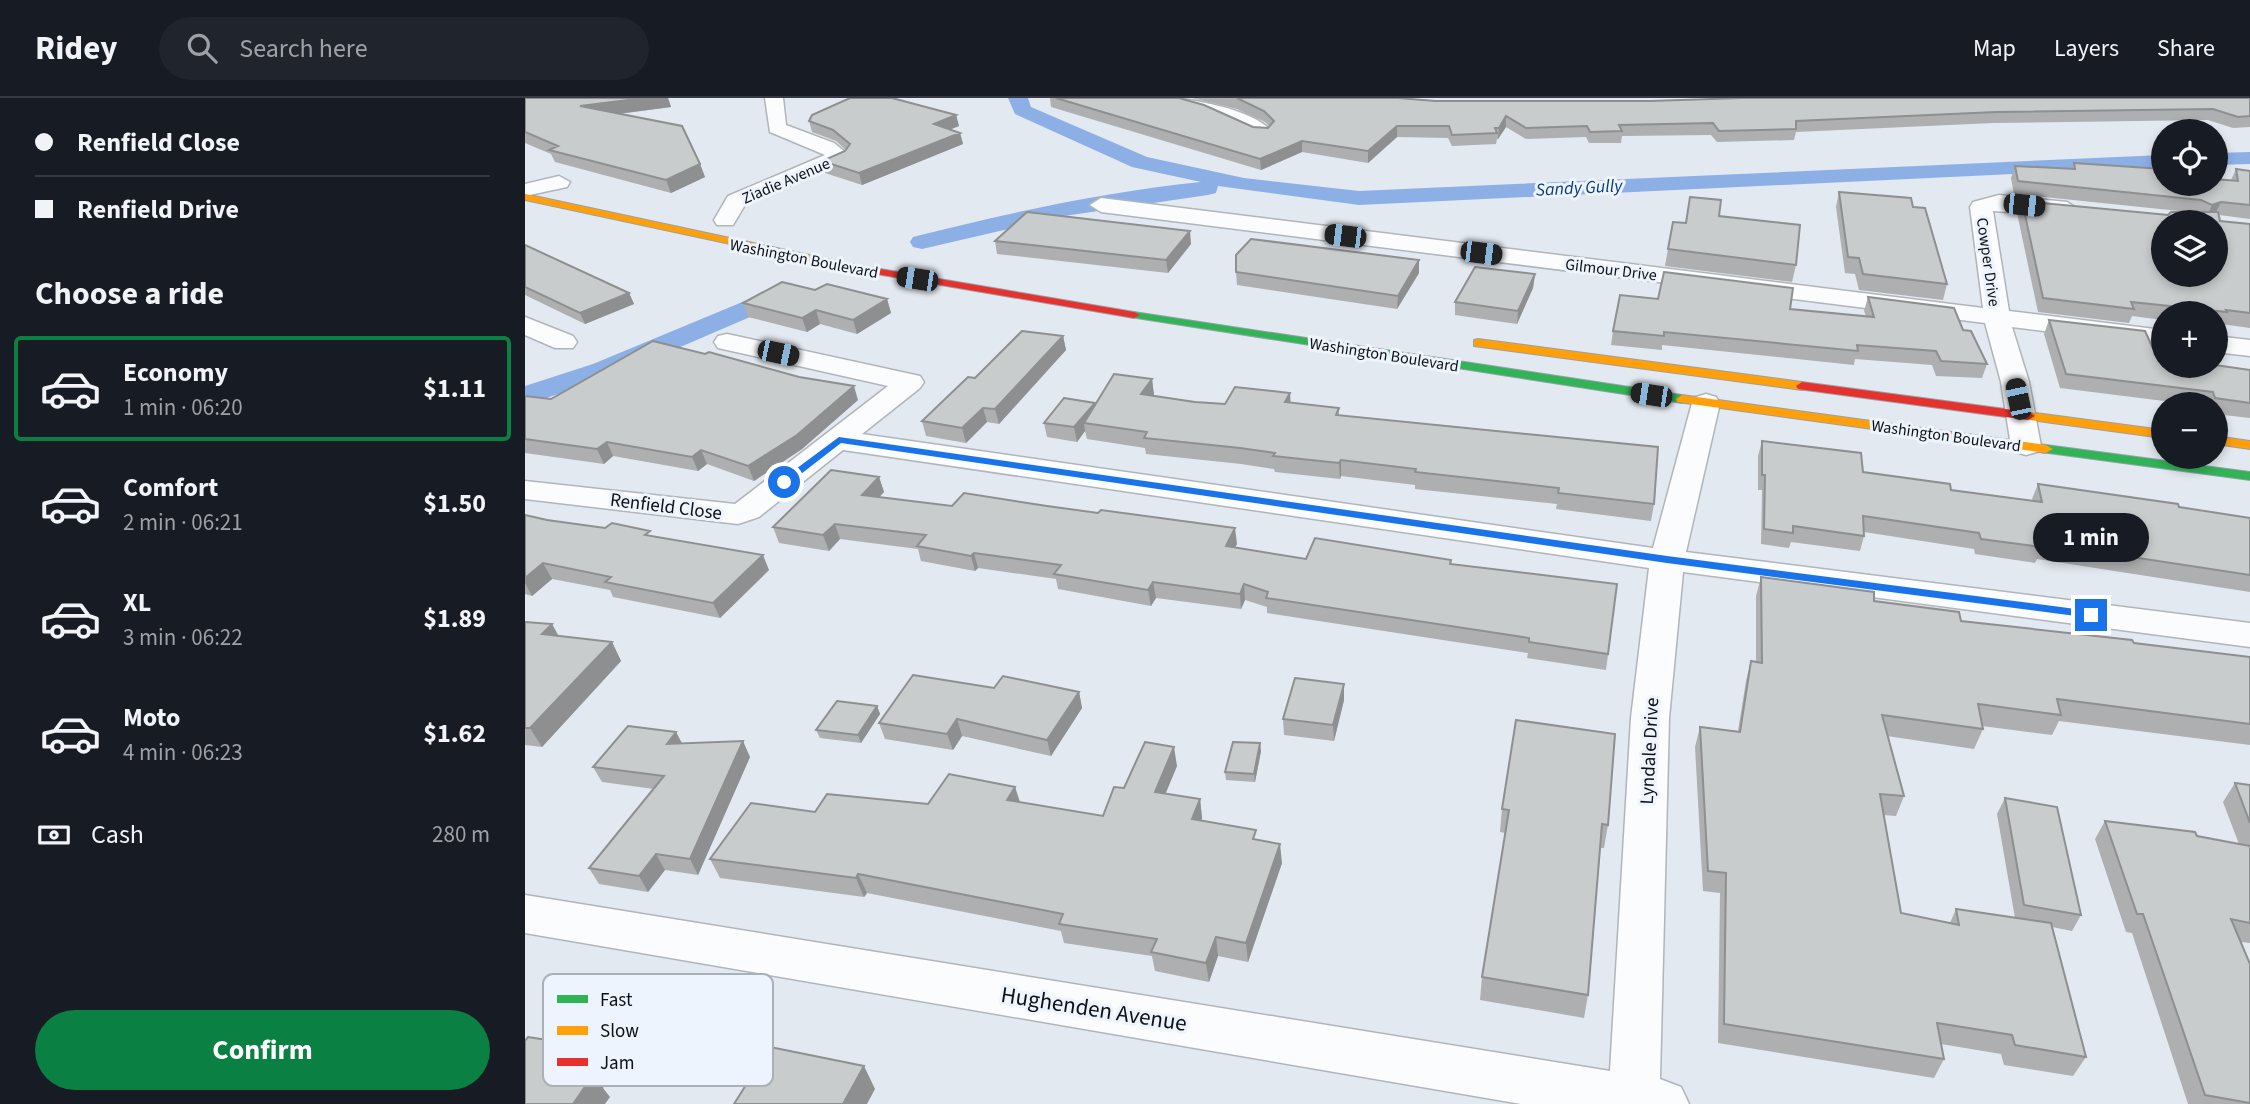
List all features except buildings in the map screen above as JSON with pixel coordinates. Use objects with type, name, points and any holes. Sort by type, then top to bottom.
[{"type":"highway","points":[[525,175],[565,184]]},
{"type":"highway","name":"Washington Boulevard","points":[[525,197],[645,227],[851,268],[1280,339],[1706,404],[2250,476]]},
{"type":"highway","name":"Washington Boulevard","points":[[1460,340],[2151,432]]},
{"type":"highway","points":[[2228,442],[2250,445]]},
{"type":"street","name":"Ziadie Avenue","points":[[725,220],[736,201],[840,156],[827,147],[777,128],[773,98]]},
{"type":"street","points":[[1172,98],[1213,109],[1262,132]]},
{"type":"street","points":[[1213,109],[1238,98]]},
{"type":"street","points":[[525,190],[565,184]]},
{"type":"street","name":"Cowper Drive","points":[[2026,446],[2022,416],[1997,320],[1980,207],[1999,202],[2090,212]]},
{"type":"street","name":"Gilmour Drive","points":[[1101,205],[1997,320],[2151,337]]},
{"type":"street","points":[[525,325],[564,342]]},
{"type":"street","name":"Renfield Close","points":[[525,490],[738,514],[748,510],[910,382],[727,342]]},
{"type":"street","points":[[2228,345],[2250,348]]},
{"type":"street","name":"Lyndale Drive","points":[[1643,1102],[1650,719],[1667,560],[1706,404]]},
{"type":"street","points":[[839,440],[1667,560],[2250,635]]},
{"type":"street","name":"Hughenden Avenue","points":[[525,914],[1643,1102]]},
{"type":"waterway","name":"Sandy Gully","points":[[1018,98],[1022,110],[1140,162],[1244,185],[1359,198],[2151,162]]},
{"type":"waterway","name":"Sandy Gully","points":[[2228,159],[2250,158]]},
{"type":"waterway","points":[[922,242],[1064,209],[1208,188]]},
{"type":"waterway","points":[[525,396],[603,370],[783,293]]},
{"type":"traffic: fast","points":[[1134,315],[1682,399]]},
{"type":"traffic: fast","points":[[2046,449],[2250,476]]},
{"type":"traffic: slow","points":[[525,197],[851,267]]},
{"type":"traffic: slow","points":[[1478,343],[1802,386]]},
{"type":"traffic: slow","points":[[1682,399],[2046,449]]},
{"type":"traffic: slow","points":[[2028,416],[2151,432]]},
{"type":"traffic: slow","points":[[2228,442],[2250,445]]},
{"type":"traffic: jam","points":[[851,267],[1134,315]]},
{"type":"traffic: jam","points":[[1802,386],[2028,416]]},
{"type":"route","points":[[784,482],[839,440],[1667,560],[2091,615]]}]
